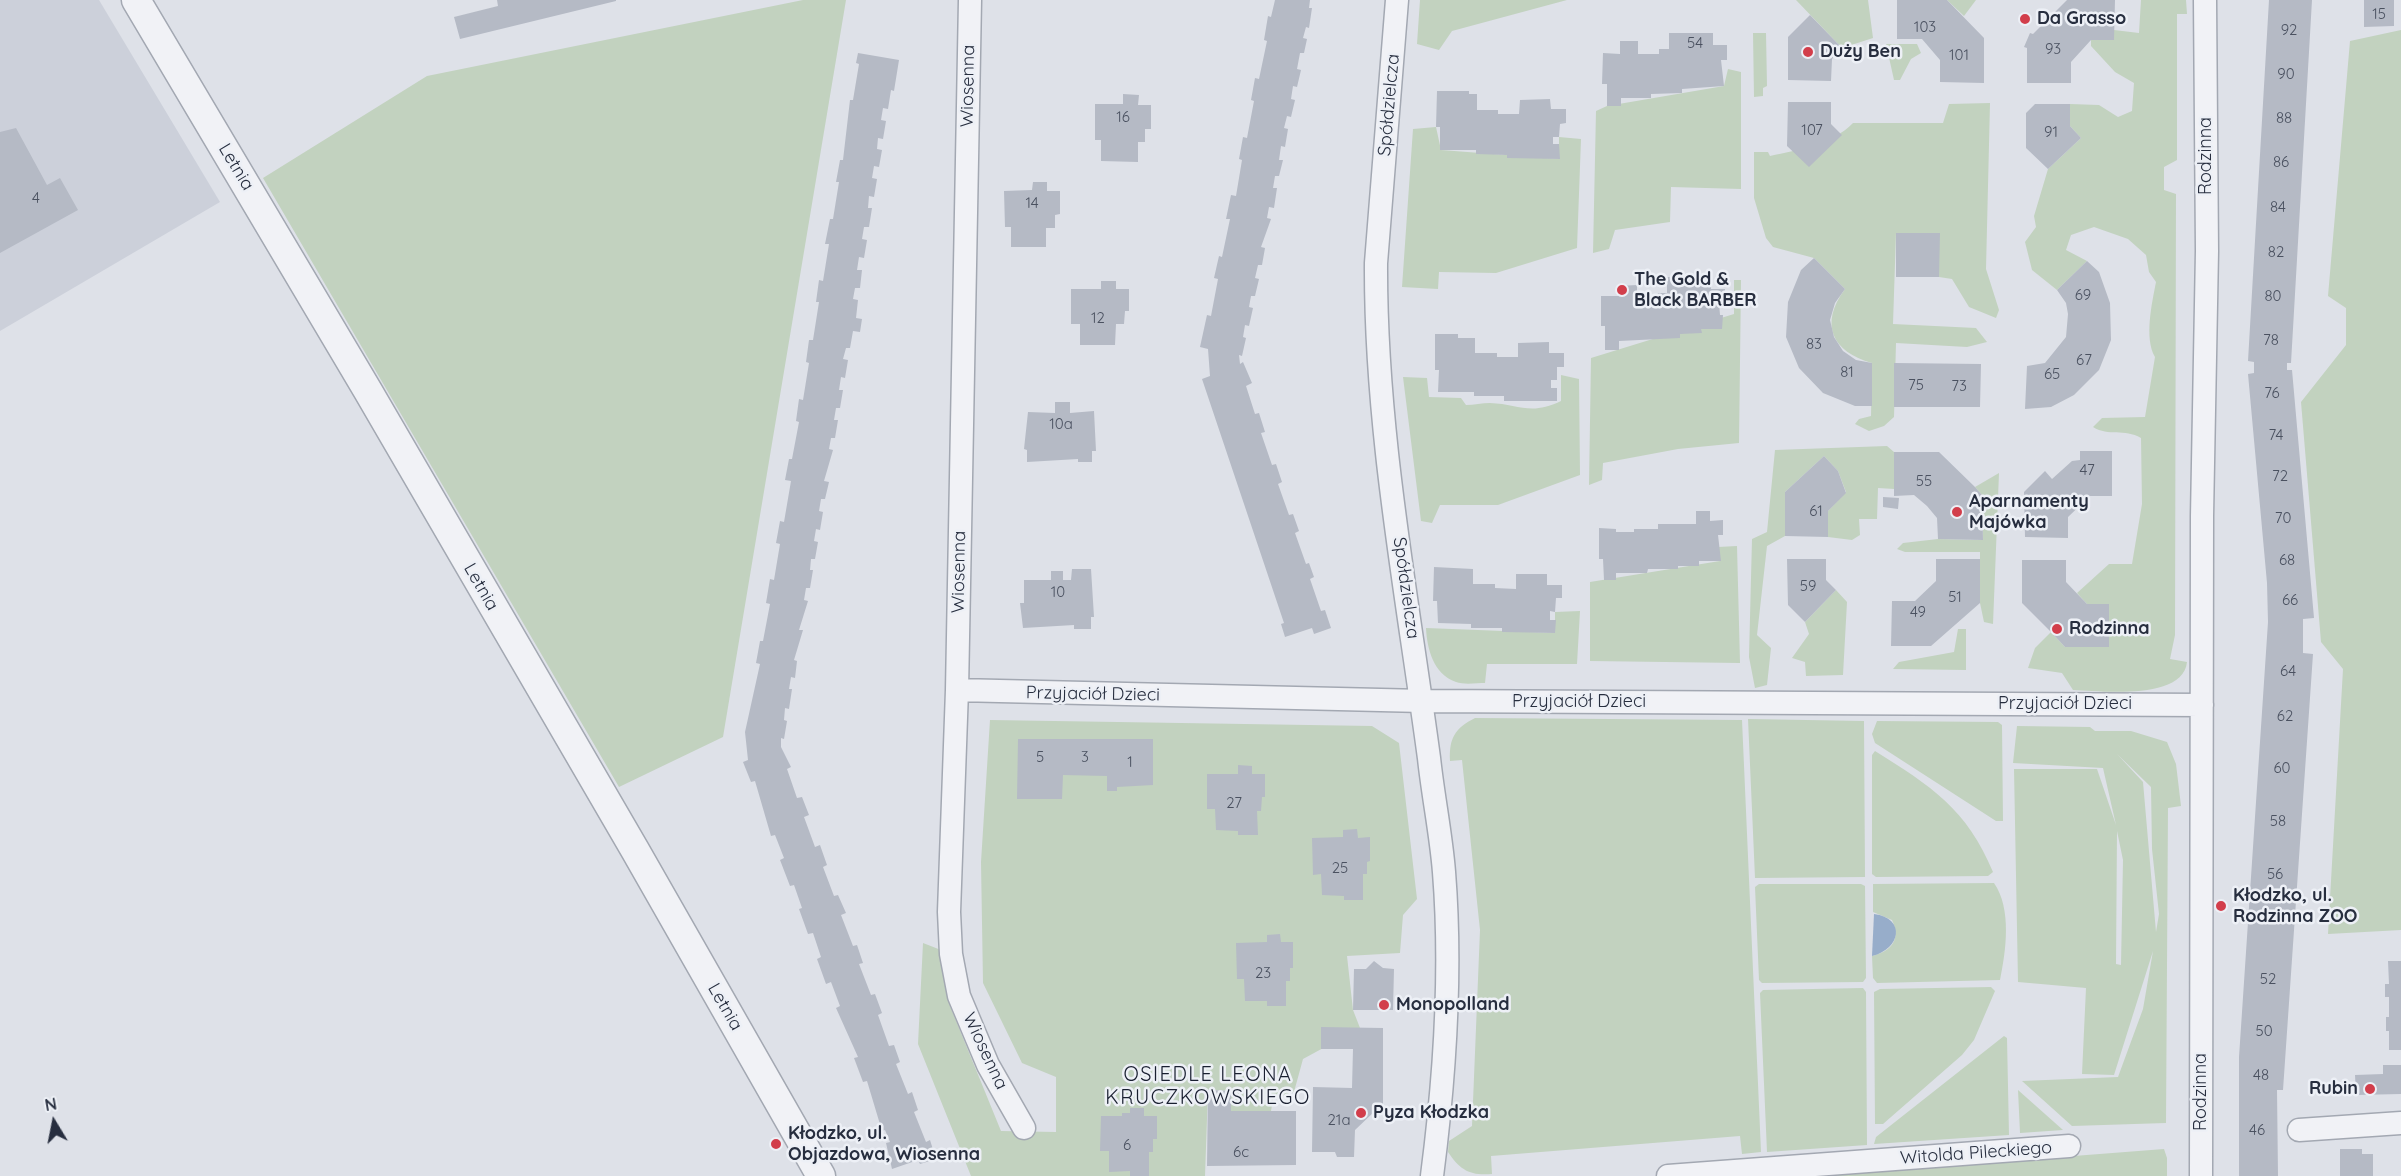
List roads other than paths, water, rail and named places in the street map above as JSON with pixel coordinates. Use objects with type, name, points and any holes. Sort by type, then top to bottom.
[{"type":"street","name":"Letnia","points":[[136,0],[368,391],[641,860],[821,1176]]},
{"type":"street","name":"Wiosenna","points":[[970,0],[957,690],[949,912],[951,954],[959,996],[988,1065],[1024,1128]]},
{"type":"street","name":"Spółdzielcza","points":[[1397,0],[1376,262],[1376,301],[1381,385],[1399,542],[1423,701],[1444,872],[1447,993],[1432,1176]]},
{"type":"street","name":"Rodzinna","points":[[2201,1176],[2206,250],[2205,0]]},
{"type":"street","name":"Przyjaciół Dzieci","points":[[957,690],[1423,701],[2202,705]]},
{"type":"street","points":[[2299,1130],[2401,1123]]},
{"type":"street","name":"Witolda Pileckiego","points":[[1668,1176],[2069,1146]]},
{"type":"water","points":[[1874,914],[1891,921],[1896,934],[1889,947],[1872,956]]},
{"type":"place","name":"Da Grasso","points":[[2025,19]]},
{"type":"place","name":"Duży Ben","points":[[1808,52]]},
{"type":"place","name":"The Gold & Black BARBER","points":[[1622,290]]},
{"type":"place","name":"Aparnamenty Majówka","points":[[1957,512]]},
{"type":"place","name":"Rodzinna","points":[[2057,629]]},
{"type":"place","name":"Kłodzko, ul. Rodzinna ZOO","points":[[2221,906]]},
{"type":"place","name":"Monopolland","points":[[1384,1005]]},
{"type":"place","name":"Rubin","points":[[2370,1089]]},
{"type":"place","name":"Pyza Kłodzka","points":[[1361,1113]]},
{"type":"place","name":"Kłodzko, ul. Objazdowa, Wiosenna","points":[[776,1144]]},
{"type":"district","name":"OSIEDLE LEONA KRUCZKOWSKIEGO","points":[[1208,1086]]}]
